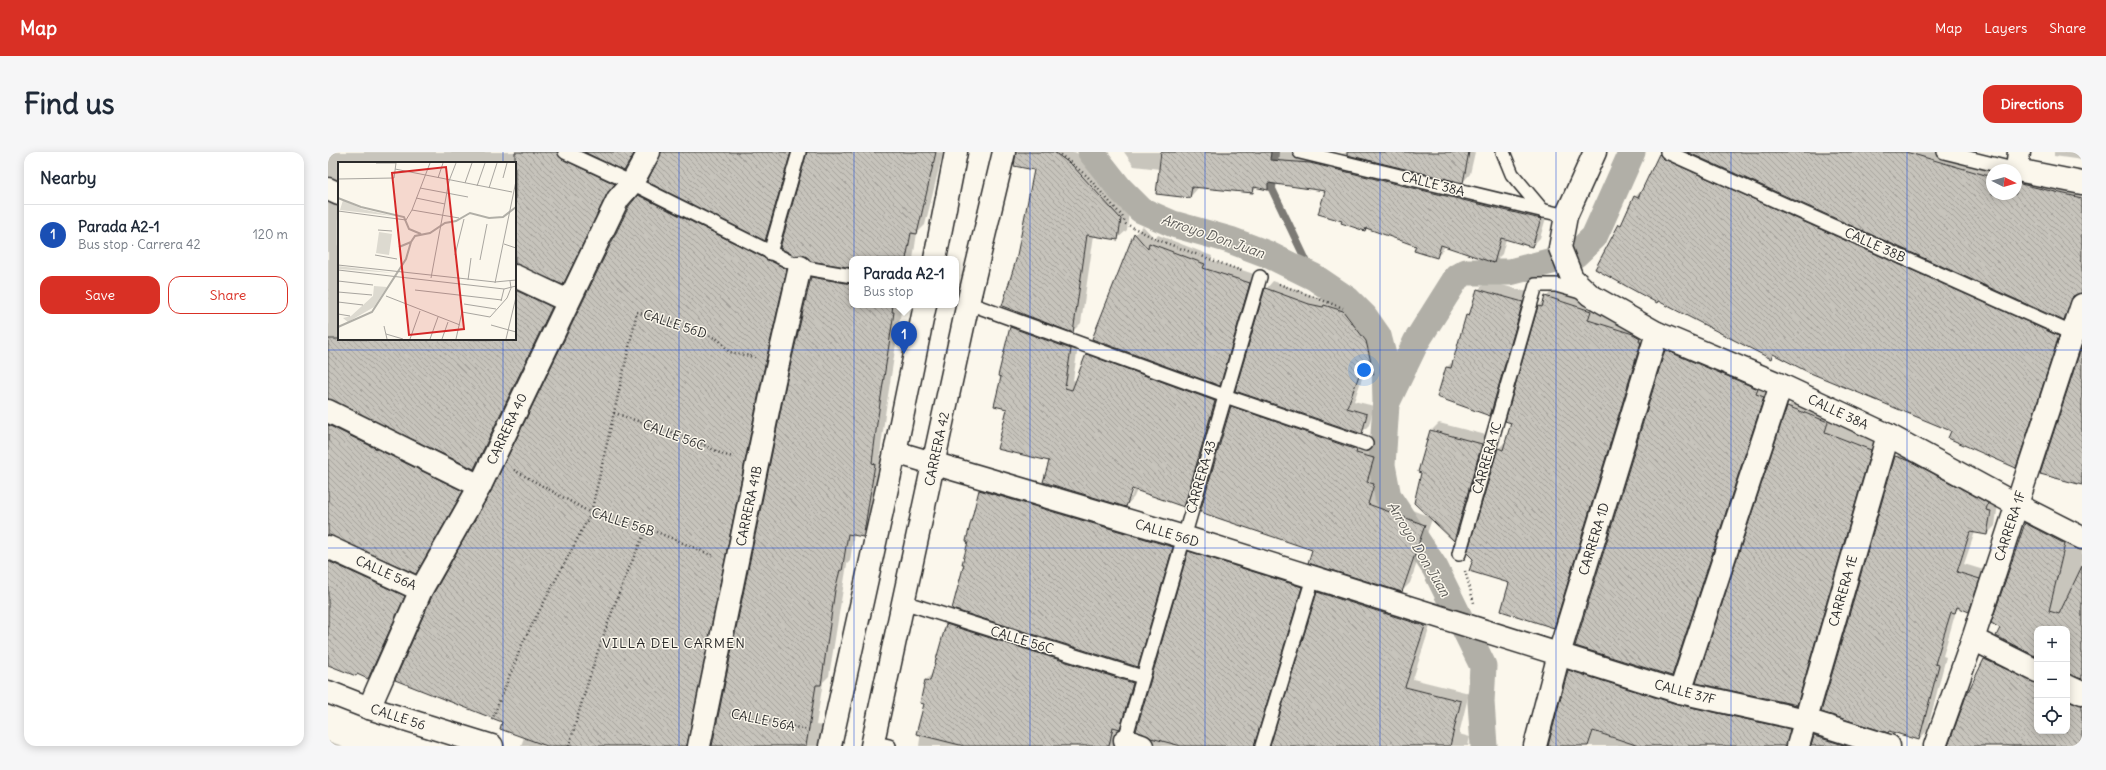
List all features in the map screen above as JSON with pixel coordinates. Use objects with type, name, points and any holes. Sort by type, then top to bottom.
[{"type":"street","name":"CARRERA 40","points":[[369,708],[421,590],[480,486],[492,458],[618,199],[632,183],[649,152]]},
{"type":"street","points":[[936,256],[956,152]]},
{"type":"street","name":"CARRERA 42","points":[[878,745],[902,602],[934,464],[968,303],[1004,152]]},
{"type":"street","points":[[1566,216],[1594,152]]},
{"type":"street","points":[[2018,161],[2082,183]]},
{"type":"street","points":[[328,189],[338,194]]},
{"type":"street","name":"CALLE 38A","points":[[1566,216],[1560,248],[1572,278],[1590,294],[1657,333],[1781,385],[1888,435],[2017,505],[2082,538]]},
{"type":"street","name":"CARRERA 41B","points":[[699,746],[778,363],[800,267]]},
{"type":"street","points":[[516,276],[568,301]]},
{"type":"street","name":"CARRERA 1F","points":[[1935,746],[2017,505],[2078,335],[2082,305]]},
{"type":"street","points":[[832,740],[895,452],[924,308]]},
{"type":"street","name":"CARRERA 1D","points":[[1535,746],[1559,654],[1657,333]]},
{"type":"street","points":[[1680,692],[1781,385]]},
{"type":"street","points":[[328,411],[480,486]]},
{"type":"street","name":"CARRERA 1E","points":[[1798,746],[1888,435]]},
{"type":"street","name":"CALLE 56D","points":[[895,452],[1184,537],[1483,630]]},
{"type":"street","name":"CALLE 56A","points":[[328,547],[421,590]]},
{"type":"street","name":"CALLE 37F","points":[[1483,630],[1680,692],[1806,720],[1889,746]]},
{"type":"street","points":[[1973,638],[2034,669]]},
{"type":"street","points":[[2070,688],[2082,694]]},
{"type":"street","name":"CALLE 56","points":[[328,692],[369,708],[488,745]]},
{"type":"lane","points":[[565,152],[632,183],[800,267],[849,275]]},
{"type":"lane","points":[[770,253],[798,152]]},
{"type":"lane","name":"CALLE 38A","points":[[1300,152],[1566,216]]},
{"type":"lane","points":[[1503,152],[1512,174],[1543,211]]},
{"type":"lane","name":"CALLE 38B","points":[[1667,152],[2078,335]]},
{"type":"lane","points":[[1944,152],[2018,161]]},
{"type":"lane","name":"CARRERA 43","points":[[1130,744],[1142,677],[1260,277]]},
{"type":"lane","name":"CALLE 38A","points":[[1536,285],[1556,285],[1590,294]]},
{"type":"lane","name":"CARRERA 1C","points":[[1459,554],[1536,285]]},
{"type":"lane","points":[[968,303],[1225,396],[1366,444]]},
{"type":"lane","points":[[1262,746],[1313,578]]},
{"type":"lane","name":"CALLE 56C","points":[[902,602],[1142,677]]},
{"type":"path","points":[[1057,152],[1088,176],[1122,216],[1126,224],[1165,242],[1343,308]]},
{"type":"path","name":"CALLE 56D","points":[[614,413],[637,312],[704,333],[719,340],[729,352],[778,363]]},
{"type":"path","points":[[488,745],[523,642],[591,513],[614,413]]},
{"type":"path","name":"CALLE 56C","points":[[614,413],[694,440],[724,455],[758,462]]},
{"type":"path","name":"CALLE 56B","points":[[492,458],[591,513],[647,528],[736,566]]},
{"type":"path","points":[[569,746],[582,700],[629,566],[647,528]]},
{"type":"path","points":[[1459,554],[1483,630]]},
{"type":"path","name":"CALLE 56A","points":[[706,709],[832,740]]},
{"type":"building","points":[[515,152],[557,152],[562,159],[615,184],[607,194],[563,285],[516,264]]},
{"type":"building","points":[[584,152],[635,152],[624,171]]},
{"type":"building","points":[[661,152],[791,152],[765,241],[647,182]]},
{"type":"building","points":[[807,152],[936,152],[917,234],[911,233],[907,256],[849,256],[849,268],[810,261],[803,255],[795,256],[780,248]]},
{"type":"building","points":[[1016,152],[1054,152],[1072,165],[1121,219],[1118,240],[1087,235],[1073,333],[1002,306],[1016,260],[1034,170],[1014,166]]},
{"type":"building","points":[[1161,152],[1271,152],[1270,160],[1310,163],[1541,219],[1532,247],[1501,238],[1494,263],[1441,245],[1437,258],[1414,251],[1416,246],[1366,228],[1365,231],[1341,223],[1342,221],[1318,214],[1325,191],[1268,183],[1268,190],[1254,187],[1253,193],[1192,187],[1190,198],[1156,194]]},
{"type":"building","points":[[1347,152],[1469,152],[1463,183],[1347,155]]},
{"type":"building","points":[[1687,152],[1906,152],[1986,175],[1986,200],[2022,200],[2022,184],[2082,198],[2082,293],[2073,296],[2064,321]]},
{"type":"building","points":[[1659,154],[1664,159],[2059,336],[2016,468],[1948,438],[1951,431],[1808,372],[1773,354],[1771,359],[1658,301],[1657,303],[1595,269],[1619,224],[1621,225],[1634,196],[1638,198]]},
{"type":"building","points":[[638,195],[787,269],[762,378],[687,746],[547,746],[500,729],[502,722],[395,680],[432,596],[491,491],[629,206]]},
{"type":"building","points":[[1134,233],[1148,249],[1149,243],[1205,264],[1203,268],[1250,283],[1220,386],[1092,339]]},
{"type":"building","points":[[811,277],[849,283],[849,308],[893,308],[892,312],[894,312],[872,463],[875,464],[864,533],[863,537],[848,534],[842,571],[840,570],[835,590],[821,685],[816,685],[806,746],[712,746],[786,384]]},
{"type":"building","points":[[1265,288],[1309,304],[1323,307],[1324,305],[1343,311],[1366,341],[1374,375],[1361,370],[1347,408],[1367,414],[1362,434],[1235,391]]},
{"type":"building","points":[[1477,289],[1523,302],[1490,416],[1437,397],[1446,367],[1451,368],[1466,315],[1469,316]]},
{"type":"building","points":[[516,290],[552,307],[474,469],[328,399],[328,339],[516,340]]},
{"type":"building","points":[[1545,296],[1591,311],[1588,320],[1633,334],[1640,338],[1639,342],[1641,342],[1554,628],[1501,611],[1509,583],[1469,571],[1473,559],[1467,553],[1498,448],[1503,450],[1511,423],[1505,421],[1538,306],[1542,307]]},
{"type":"building","points":[[1010,327],[1071,349],[1065,388],[1072,390],[1086,354],[1215,401],[1184,507],[1132,489],[1126,507],[1043,482],[1049,461],[997,449],[1007,409],[994,406],[1001,377],[998,376]]},
{"type":"building","points":[[2082,345],[2082,485],[2040,474]]},
{"type":"building","points":[[1665,350],[1758,389],[1756,394],[1764,397],[1672,676],[1575,646]]},
{"type":"building","points":[[1231,406],[1357,450],[1356,453],[1374,458],[1367,482],[1374,484],[1368,504],[1425,525],[1402,592],[1308,563],[1312,550],[1200,512]]},
{"type":"building","points":[[1787,406],[1828,422],[1825,432],[1871,450],[1797,705],[1696,683]]},
{"type":"building","points":[[328,425],[463,491],[416,574],[328,535]]},
{"type":"building","points":[[1430,430],[1482,444],[1454,541],[1414,503],[1421,473],[1418,472]]},
{"type":"building","points":[[1895,456],[1910,461],[1988,503],[1986,510],[1991,511],[1987,535],[1970,532],[1957,572],[1980,579],[1969,612],[1957,607],[1955,613],[1951,612],[1935,664],[1939,665],[1919,740],[1889,731],[1888,733],[1821,712]]},
{"type":"building","points":[[979,490],[1173,547],[1138,667],[952,609],[964,564],[962,564],[968,542],[966,541]]},
{"type":"building","points":[[2025,523],[2065,544],[2049,611],[2059,614],[2082,566],[2082,679],[2070,675],[2070,626],[2034,626],[2034,655],[1996,636],[2000,628],[1991,623]]},
{"type":"building","points":[[1188,551],[1302,587],[1254,746],[1181,746],[1151,738],[1136,731]]},
{"type":"building","points":[[328,561],[405,596],[368,679],[328,665]]},
{"type":"building","points":[[1317,592],[1425,626],[1405,687],[1461,701],[1450,746],[1270,746]]},
{"type":"building","points":[[946,624],[1133,683],[1120,729],[1113,727],[1109,746],[964,746],[916,734],[924,704],[920,703],[925,680],[930,681]]},
{"type":"building","points":[[1984,659],[2034,682],[2034,734],[2070,734],[2070,701],[2082,705],[2082,746],[1948,746],[1966,696]]},
{"type":"building","points":[[1568,670],[1677,704],[1790,729],[1786,746],[1639,746],[1593,731],[1588,746],[1548,746]]},
{"type":"building","points":[[1814,736],[1847,746],[1811,746]]},
{"type":"waterway","name":"Arroyo Don Juan","points":[[1091,152],[1120,189],[1141,210],[1173,224],[1230,240],[1267,254],[1314,277],[1348,300],[1364,316],[1378,336],[1385,363],[1386,404],[1382,465],[1388,497],[1435,568],[1483,666],[1481,702],[1484,746]]},
{"type":"waterway","points":[[1275,152],[1272,189],[1314,277]]},
{"type":"waterway","points":[[1388,400],[1416,342],[1457,277],[1466,272],[1510,272],[1575,255],[1594,237],[1632,152]]},
{"type":"place","name":"Parada A2-1","points":[[904,354]]},
{"type":"district","name":"VILLA DEL CARMEN","points":[[674,643]]}]
